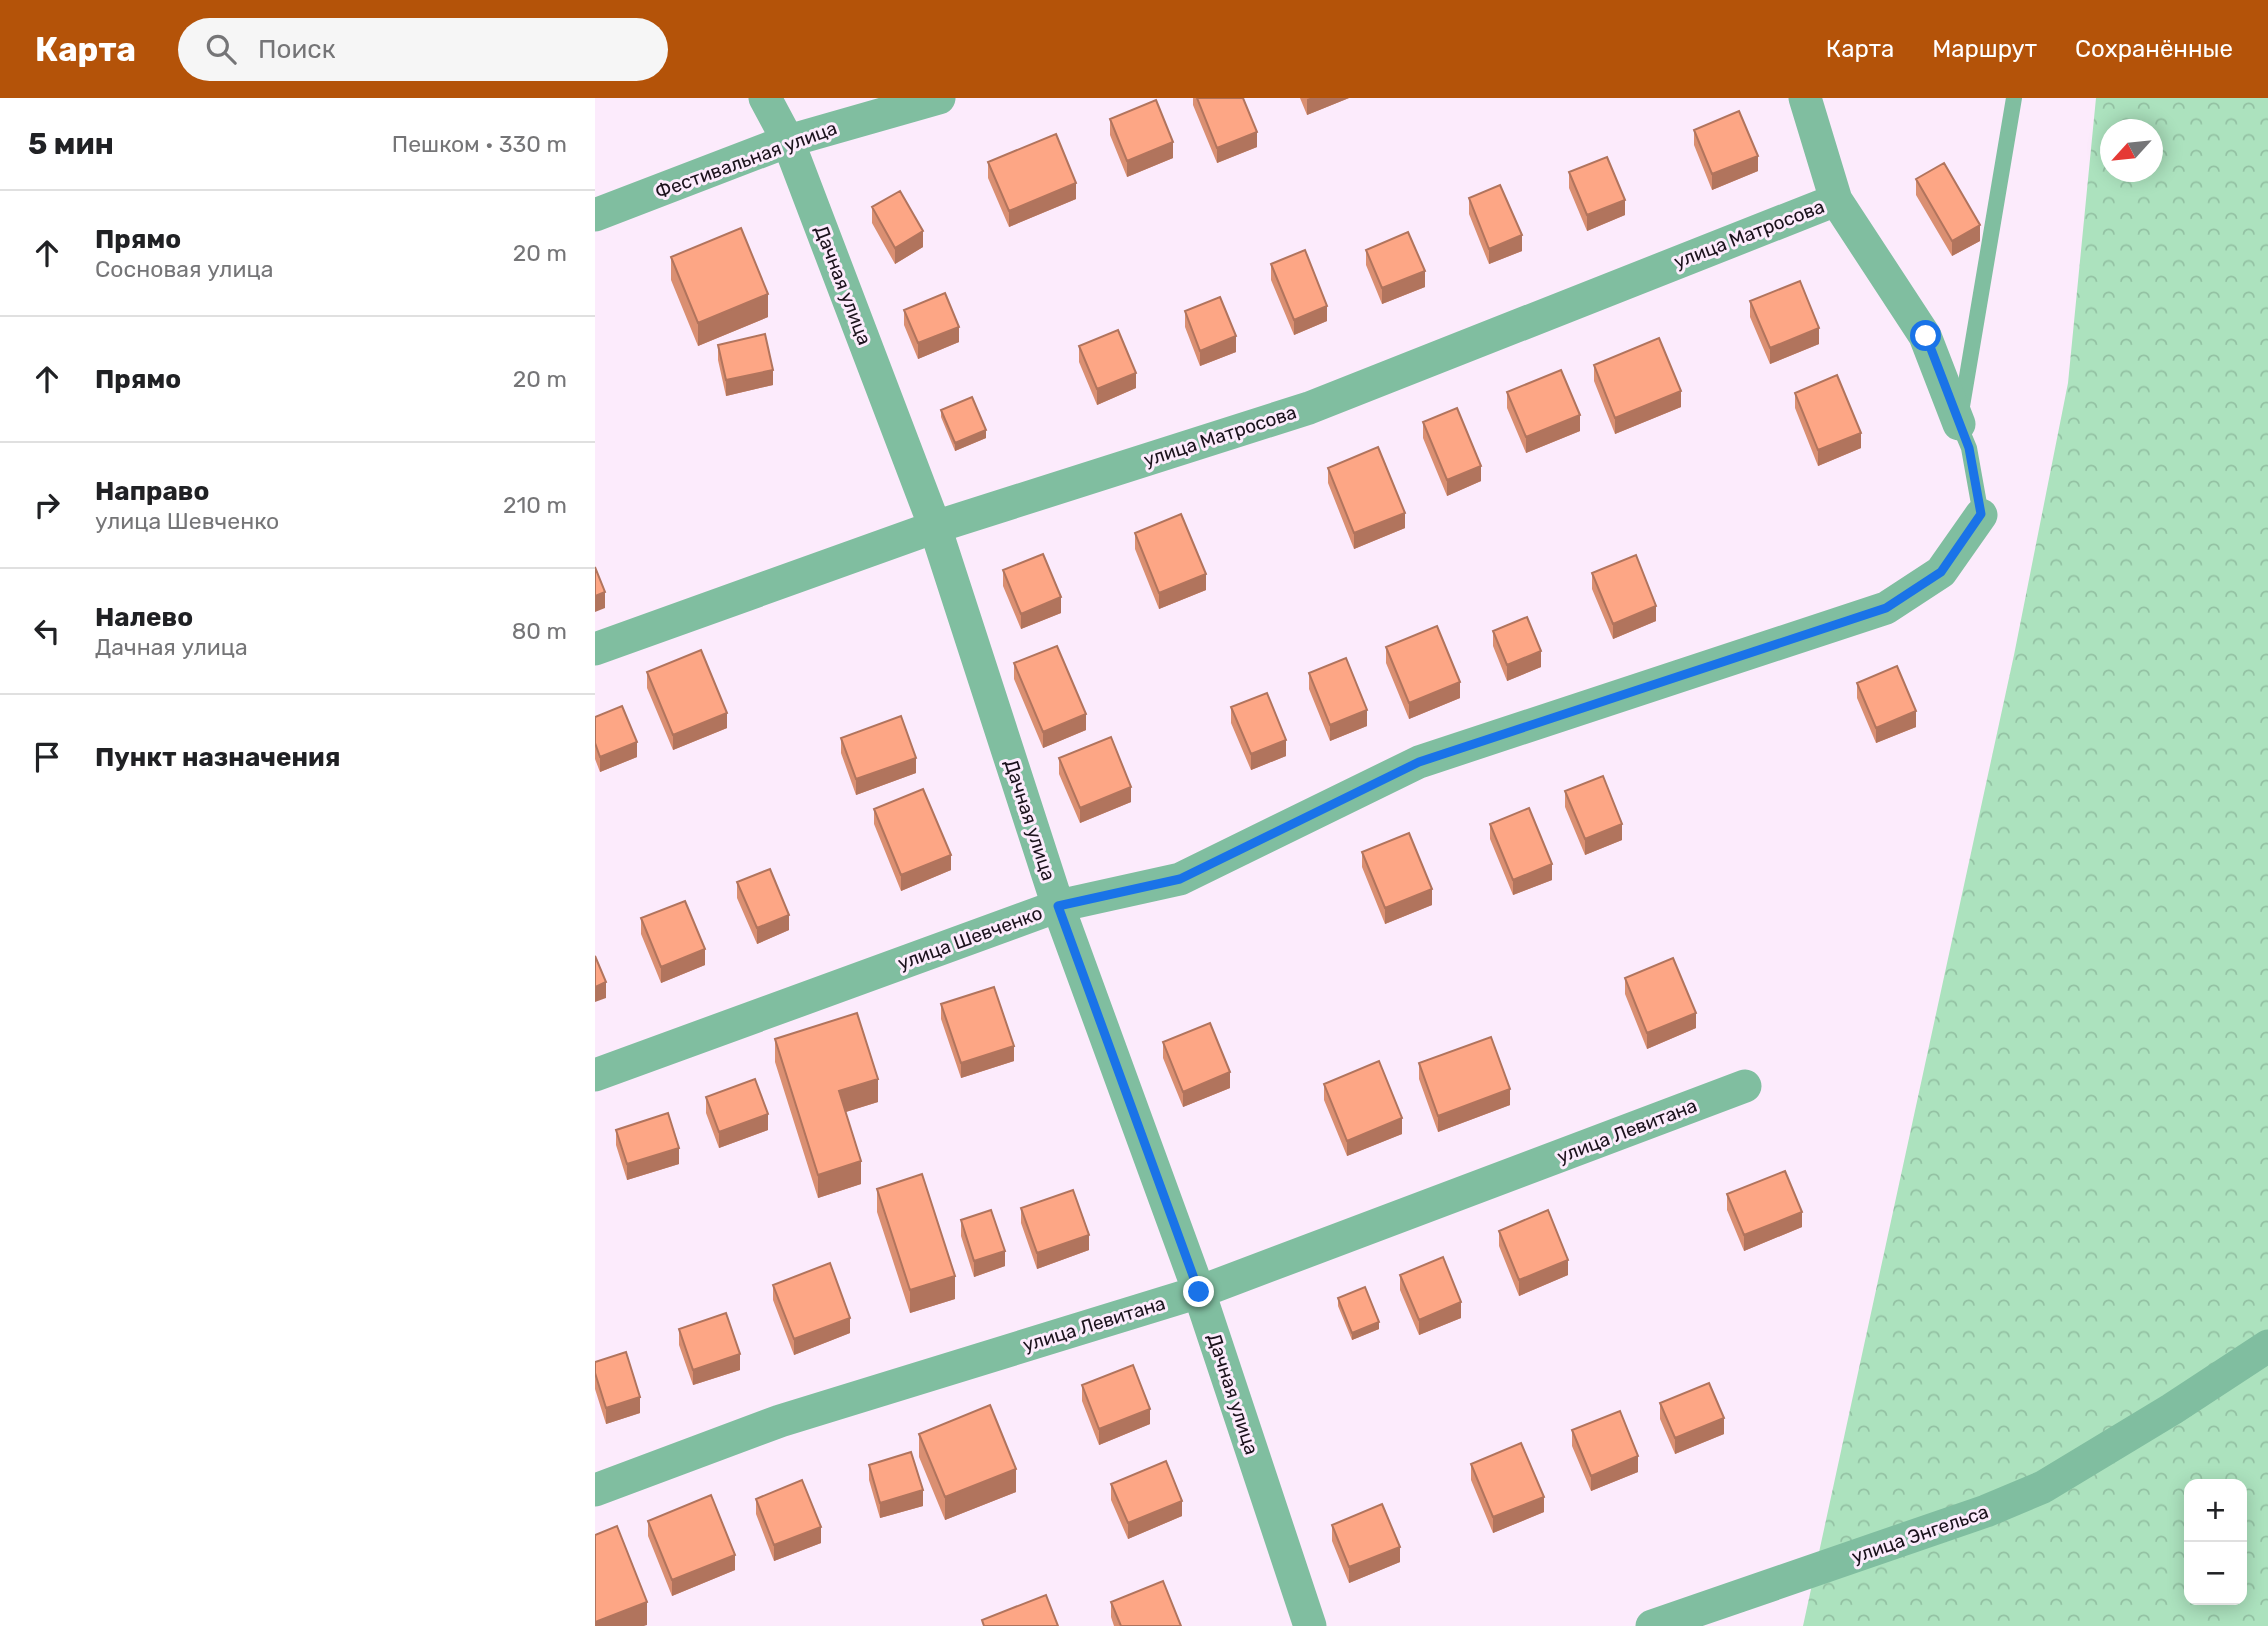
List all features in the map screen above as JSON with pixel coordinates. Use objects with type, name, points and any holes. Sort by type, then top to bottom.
[{"type":"street","name":"Дачная улица","points":[[765,98],[788,141],[935,527],[1058,906],[1199,1292],[1310,1626]]},
{"type":"street","name":"Фестивальная улица","points":[[595,215],[788,141],[939,98]]},
{"type":"street","points":[[1805,98],[1836,200],[1926,336],[1959,424]]},
{"type":"street","name":"улица Матросова","points":[[595,649],[935,527],[1310,408],[1836,200]]},
{"type":"street","name":"улица Шевченко","points":[[595,1074],[1058,906],[1180,879],[1419,762],[1886,608],[1941,572],[1981,514]]},
{"type":"street","name":"улица Левитана","points":[[595,1490],[780,1421],[1199,1292],[1745,1086]]},
{"type":"street","name":"улица Энгельса","points":[[1652,1626],[1723,1614],[2043,1487],[2172,1409],[2268,1346]]},
{"type":"lane","points":[[1981,514],[1969,448],[1959,424],[2014,98]]},
{"type":"green space","points":[[2096,98],[2268,98],[2268,1626],[1803,1626],[2014,655],[2068,383]]},
{"type":"building","points":[[1197,98],[1243,98],[1257,132],[1217,148]]},
{"type":"building","points":[[1156,100],[1173,142],[1127,161],[1110,119]]},
{"type":"building","points":[[1739,111],[1758,156],[1712,174],[1694,130]]},
{"type":"building","points":[[1056,134],[1076,183],[1009,211],[988,162]]},
{"type":"building","points":[[1607,157],[1625,200],[1587,215],[1569,172]]},
{"type":"building","points":[[1944,163],[1980,225],[1952,241],[1916,179]]},
{"type":"building","points":[[1500,185],[1522,235],[1489,249],[1469,198]]},
{"type":"building","points":[[900,191],[923,231],[895,248],[872,207]]},
{"type":"building","points":[[741,228],[768,294],[698,323],[671,257]]},
{"type":"building","points":[[1408,232],[1425,271],[1382,288],[1366,250]]},
{"type":"building","points":[[1305,250],[1327,306],[1294,320],[1271,264]]},
{"type":"building","points":[[1800,281],[1819,328],[1770,348],[1750,301]]},
{"type":"building","points":[[945,293],[959,327],[918,343],[904,310]]},
{"type":"building","points":[[1220,297],[1236,336],[1200,351],[1185,311]]},
{"type":"building","points":[[1118,330],[1136,373],[1097,389],[1079,346]]},
{"type":"building","points":[[765,334],[773,370],[726,380],[718,345]]},
{"type":"building","points":[[1659,338],[1681,391],[1615,418],[1594,365]]},
{"type":"building","points":[[1561,370],[1580,415],[1526,437],[1507,392]]},
{"type":"building","points":[[1837,375],[1861,433],[1818,450],[1795,393]]},
{"type":"building","points":[[972,397],[986,430],[955,443],[941,410]]},
{"type":"building","points":[[1457,408],[1481,466],[1447,480],[1423,422]]},
{"type":"building","points":[[1378,447],[1405,513],[1354,533],[1328,468]]},
{"type":"building","points":[[1181,514],[1206,574],[1159,593],[1135,533]]},
{"type":"building","points":[[1043,554],[1061,597],[1021,614],[1003,570]]},
{"type":"building","points":[[1636,555],[1656,606],[1613,624],[1592,573]]},
{"type":"building","points":[[595,567],[605,592],[595,596]]},
{"type":"building","points":[[1527,617],[1541,651],[1507,665],[1493,631]]},
{"type":"building","points":[[1437,626],[1460,682],[1409,703],[1386,647]]},
{"type":"building","points":[[1057,646],[1086,714],[1043,732],[1014,663]]},
{"type":"building","points":[[701,650],[727,713],[673,735],[647,672]]},
{"type":"building","points":[[1346,658],[1367,710],[1330,725],[1309,673]]},
{"type":"building","points":[[1897,666],[1916,711],[1876,728],[1857,683]]},
{"type":"building","points":[[1267,693],[1286,740],[1251,754],[1231,707]]},
{"type":"building","points":[[622,706],[637,742],[600,757],[595,743],[595,717]]},
{"type":"building","points":[[901,716],[916,758],[856,779],[841,738]]},
{"type":"building","points":[[1111,737],[1131,787],[1080,808],[1059,758]]},
{"type":"building","points":[[1603,776],[1622,824],[1585,839],[1565,791]]},
{"type":"building","points":[[923,789],[951,855],[901,875],[874,809]]},
{"type":"building","points":[[1529,808],[1552,864],[1513,880],[1490,824]]},
{"type":"building","points":[[1409,833],[1432,889],[1385,908],[1362,852]]},
{"type":"building","points":[[770,869],[789,915],[757,928],[737,882]]},
{"type":"building","points":[[685,901],[705,949],[661,967],[641,918]]},
{"type":"building","points":[[595,956],[606,982],[595,987]]},
{"type":"building","points":[[1673,958],[1696,1013],[1647,1033],[1625,978]]},
{"type":"building","points":[[994,987],[1014,1046],[961,1063],[941,1004]]},
{"type":"building","points":[[857,1013],[878,1079],[839,1091],[861,1161],[818,1175],[775,1039]]},
{"type":"building","points":[[1210,1023],[1230,1072],[1183,1092],[1163,1042]]},
{"type":"building","points":[[1491,1037],[1510,1089],[1438,1116],[1419,1063]]},
{"type":"building","points":[[1379,1061],[1402,1118],[1347,1141],[1324,1084]]},
{"type":"building","points":[[755,1079],[768,1114],[719,1132],[706,1097]]},
{"type":"building","points":[[668,1113],[679,1148],[627,1164],[616,1130]]},
{"type":"building","points":[[1785,1171],[1802,1212],[1744,1235],[1727,1194]]},
{"type":"building","points":[[922,1174],[955,1276],[910,1290],[877,1189]]},
{"type":"building","points":[[1073,1190],[1089,1235],[1037,1253],[1021,1208]]},
{"type":"building","points":[[991,1210],[1005,1251],[974,1261],[961,1220]]},
{"type":"building","points":[[1548,1210],[1568,1260],[1519,1280],[1499,1231]]},
{"type":"building","points":[[1443,1257],[1461,1302],[1419,1320],[1400,1275]]},
{"type":"building","points":[[830,1263],[850,1318],[794,1339],[773,1285]]},
{"type":"building","points":[[1365,1287],[1379,1322],[1352,1333],[1338,1298]]},
{"type":"building","points":[[726,1313],[740,1354],[693,1370],[679,1329]]},
{"type":"building","points":[[626,1352],[640,1397],[606,1408],[595,1373],[595,1362]]},
{"type":"building","points":[[1133,1365],[1150,1409],[1099,1429],[1082,1385]]},
{"type":"building","points":[[1709,1383],[1724,1418],[1675,1438],[1660,1403]]},
{"type":"building","points":[[990,1405],[1016,1469],[945,1497],[919,1434]]},
{"type":"building","points":[[1620,1411],[1638,1456],[1591,1476],[1572,1430]]},
{"type":"building","points":[[1521,1443],[1544,1497],[1493,1517],[1471,1464]]},
{"type":"building","points":[[911,1452],[923,1490],[880,1503],[869,1465]]},
{"type":"building","points":[[1166,1461],[1182,1501],[1128,1523],[1111,1484]]},
{"type":"building","points":[[802,1480],[821,1527],[774,1545],[756,1499]]},
{"type":"building","points":[[711,1495],[735,1555],[672,1580],[648,1521]]},
{"type":"building","points":[[1382,1504],[1400,1547],[1349,1567],[1332,1525]]},
{"type":"building","points":[[617,1526],[647,1602],[595,1622],[595,1535]]},
{"type":"building","points":[[1163,1581],[1181,1626],[1121,1626],[1111,1602]]},
{"type":"building","points":[[1046,1595],[1058,1626],[984,1626],[982,1620]]},
{"type":"route","points":[[1199,1292],[1058,906],[1180,879],[1419,762],[1886,608],[1941,572],[1981,514],[1969,448],[1926,336]]}]
